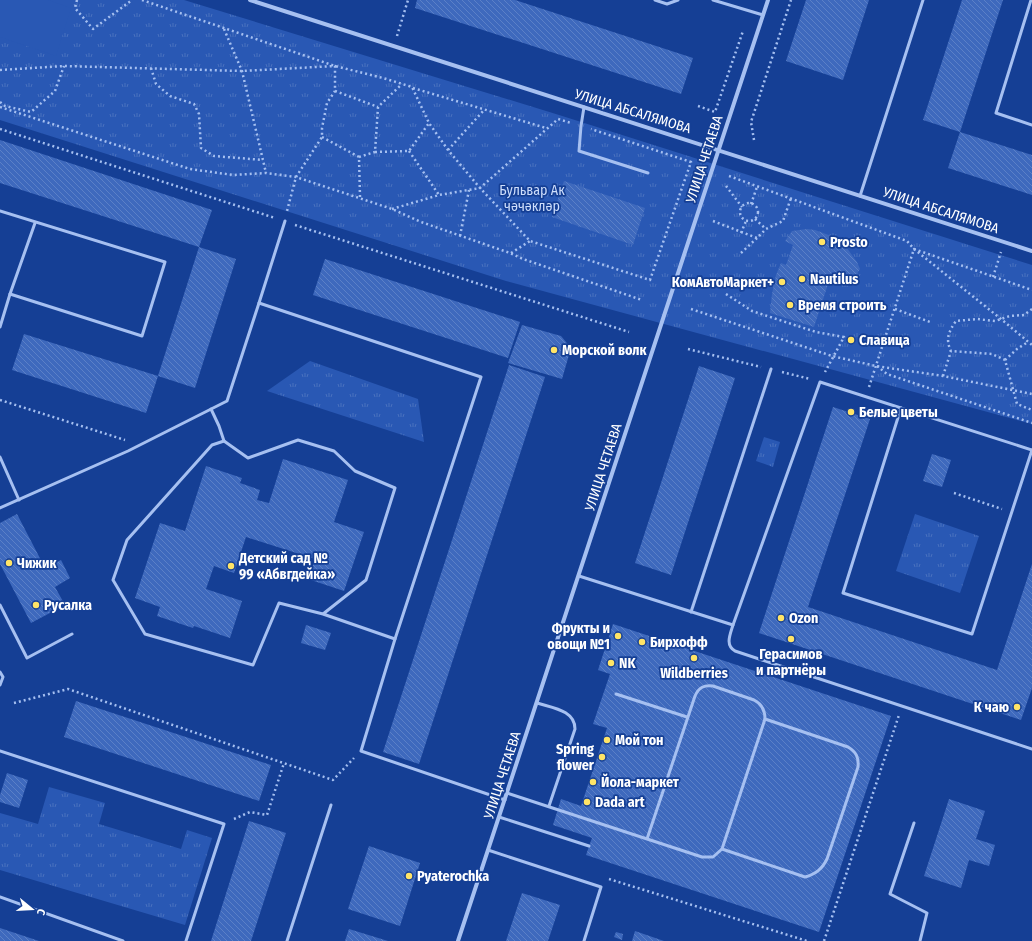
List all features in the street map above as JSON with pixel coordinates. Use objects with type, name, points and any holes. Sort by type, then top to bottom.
[{"type":"street","name":"УЛИЦА АБСАЛЯМОВА","points":[[250,0],[1032,251]]},
{"type":"street","name":"УЛИЦА ЧЕТАЕВА","points":[[458,941],[768,0]]},
{"type":"lane","points":[[655,0],[667,4],[678,0]]},
{"type":"lane","points":[[713,0],[763,15]]},
{"type":"lane","points":[[860,196],[923,0]]},
{"type":"lane","points":[[1031,0],[996,113],[1032,125]]},
{"type":"lane","points":[[584,107],[579,151],[648,173]]},
{"type":"lane","points":[[0,211],[164,262],[142,336],[10,294]]},
{"type":"lane","points":[[0,508],[140,444],[227,401],[285,221]]},
{"type":"lane","points":[[0,327],[35,223]]},
{"type":"lane","points":[[259,303],[481,377],[395,640],[361,751],[505,800]]},
{"type":"lane","points":[[691,612],[771,370]]},
{"type":"lane","points":[[901,408],[843,593],[972,634],[1032,450],[820,382],[733,625],[728,644],[730,648],[735,651],[1032,749]]},
{"type":"lane","points":[[211,409],[224,440],[248,458],[298,440],[334,451],[355,471],[395,488],[366,580],[323,614]]},
{"type":"lane","points":[[224,440],[212,445],[127,540],[113,580],[145,634],[253,665],[279,603],[323,614],[395,640]]},
{"type":"lane","points":[[0,457],[19,500]]},
{"type":"lane","points":[[579,576],[733,625]]},
{"type":"lane","points":[[0,605],[27,658],[72,634]]},
{"type":"lane","points":[[0,672],[3,677],[0,685]]},
{"type":"lane","points":[[507,793],[549,806],[647,839],[702,857],[713,857],[722,849],[765,719],[763,707],[754,700],[713,686],[707,685],[698,689],[687,717],[647,839]]},
{"type":"lane","points":[[616,694],[687,717]]},
{"type":"lane","points":[[537,703],[567,713],[571,716],[575,723],[575,729],[549,806]]},
{"type":"lane","points":[[722,849],[805,877],[812,875],[824,866],[828,860],[856,774],[859,761],[857,755],[854,750],[848,746],[765,719]]},
{"type":"lane","points":[[0,751],[224,824],[186,941]]},
{"type":"lane","points":[[286,941],[331,805]]},
{"type":"lane","points":[[499,817],[589,846]]},
{"type":"lane","points":[[914,823],[890,894],[927,913],[920,941]]},
{"type":"lane","points":[[488,850],[601,887],[584,941]]},
{"type":"lane","points":[[0,897],[123,941]]},
{"type":"path","points":[[77,0],[75,8],[93,29],[132,0]]},
{"type":"path","points":[[142,0],[335,66],[383,78],[546,128]]},
{"type":"path","points":[[394,46],[408,0]]},
{"type":"path","points":[[754,140],[751,122],[791,0]]},
{"type":"path","points":[[698,106],[715,112],[750,12]]},
{"type":"path","points":[[224,29],[242,71],[266,173]]},
{"type":"path","points":[[0,70],[64,66],[242,71],[335,66]]},
{"type":"path","points":[[0,102],[5,106],[31,112],[55,91],[64,66]]},
{"type":"path","points":[[285,221],[296,177],[322,137],[322,128],[327,103],[335,91],[335,66]]},
{"type":"path","points":[[151,68],[156,84],[165,92],[170,96],[194,104],[199,114],[201,148],[214,156],[263,160]]},
{"type":"path","points":[[375,152],[378,107],[402,84]]},
{"type":"path","points":[[392,208],[439,195],[480,188],[546,128],[558,119],[691,162],[650,280],[530,241],[480,188],[448,150],[429,123],[412,87]]},
{"type":"path","points":[[335,91],[378,107]]},
{"type":"path","points":[[0,107],[190,169],[233,175],[266,173],[296,177],[392,208],[422,222],[460,236],[642,300]]},
{"type":"path","points":[[448,150],[484,110]]},
{"type":"path","points":[[409,151],[429,123]]},
{"type":"path","points":[[0,129],[629,332]]},
{"type":"path","points":[[322,137],[359,157],[375,152],[409,151]]},
{"type":"path","points":[[409,151],[439,195]]},
{"type":"path","points":[[359,157],[360,197]]},
{"type":"path","points":[[729,176],[907,241],[914,249],[1002,319],[1032,345]]},
{"type":"path","points":[[726,186],[742,207]]},
{"type":"path","points":[[751,204],[757,187]]},
{"type":"path","points":[[460,236],[469,190]]},
{"type":"path","points":[[741,253],[766,229],[783,221],[791,198]]},
{"type":"path","points":[[751,204],[755,206],[757,214],[751,221],[746,221],[742,219],[740,210],[742,207],[751,204]]},
{"type":"path","points":[[755,218],[766,229]]},
{"type":"path","points":[[713,221],[757,238]]},
{"type":"path","points":[[741,233],[746,221]]},
{"type":"path","points":[[510,253],[530,241]]},
{"type":"path","points":[[993,277],[1004,242]]},
{"type":"path","points":[[914,249],[1032,290]]},
{"type":"path","points":[[866,396],[914,249]]},
{"type":"path","points":[[688,349],[820,382],[832,356],[844,337],[816,332],[752,311],[726,294]]},
{"type":"path","points":[[691,309],[832,356],[876,366],[943,376],[1014,392],[1032,394]]},
{"type":"path","points":[[895,309],[930,322]]},
{"type":"path","points":[[943,376],[951,351],[947,338],[956,321],[1002,319],[1010,316],[1024,315],[1032,309]]},
{"type":"path","points":[[1005,360],[1017,349],[1028,342]]},
{"type":"path","points":[[951,351],[992,354],[1005,360],[1017,404],[1032,410]]},
{"type":"path","points":[[876,366],[887,374],[1032,423]]},
{"type":"path","points":[[0,400],[140,444]]},
{"type":"path","points":[[954,494],[1012,512]]},
{"type":"path","points":[[14,703],[68,689],[333,780],[361,751]]},
{"type":"path","points":[[824,941],[902,706]]},
{"type":"path","points":[[224,824],[250,812],[267,815],[284,763]]},
{"type":"path","points":[[603,877],[807,941]]},
{"type":"green space","name":"Бульвар Ак чәчәкләр","points":[[0,0],[184,0],[559,115],[1032,265],[1032,424],[506,281],[0,120]]},
{"type":"green space","points":[[0,0],[48,0],[71,8],[56,56],[0,37]]},
{"type":"green space","points":[[310,361],[418,399],[424,442],[267,391]]},
{"type":"green space","points":[[764,437],[780,442],[773,467],[756,461]]},
{"type":"green space","points":[[915,514],[979,536],[960,593],[896,571]]},
{"type":"green space","points":[[49,787],[105,803],[99,824],[181,849],[187,830],[212,838],[185,925],[0,870],[0,813],[38,824]]},
{"type":"building","points":[[417,0],[515,0],[693,58],[681,94],[415,8]]},
{"type":"building","points":[[806,0],[869,0],[843,80],[786,61]]},
{"type":"building","points":[[962,0],[1003,0],[960,132],[923,120]]},
{"type":"building","points":[[960,132],[1032,155],[1032,195],[948,168]]},
{"type":"building","points":[[0,140],[212,210],[199,247],[0,183]]},
{"type":"building","points":[[564,181],[645,208],[633,245],[552,217]]},
{"type":"building","name":"Nautilus","points":[[807,229],[815,230],[834,237],[844,244],[857,262],[860,269],[850,284],[832,272],[814,327],[770,313],[776,275],[781,263],[786,265],[793,245],[785,241],[792,231]]},
{"type":"building","points":[[199,247],[236,259],[195,388],[158,376]]},
{"type":"building","points":[[325,259],[520,322],[508,358],[313,295]]},
{"type":"building","points":[[522,325],[561,336],[571,348],[562,379],[508,363]]},
{"type":"building","points":[[24,334],[158,376],[146,413],[12,370]]},
{"type":"building","points":[[509,365],[545,377],[419,764],[383,752]]},
{"type":"building","points":[[699,366],[735,378],[671,575],[635,563]]},
{"type":"building","points":[[833,407],[870,419],[808,607],[997,670],[1032,564],[1032,688],[1021,720],[759,633]]},
{"type":"building","points":[[932,454],[951,460],[942,487],[923,481]]},
{"type":"building","points":[[283,459],[348,480],[334,522],[364,532],[344,591],[308,579],[315,559],[246,537],[234,573],[214,566],[206,589],[242,601],[230,638],[157,616],[160,607],[135,598],[160,523],[185,531],[206,466],[242,478],[240,483],[260,490],[257,500],[269,503]]},
{"type":"building","points":[[17,514],[45,568],[61,560],[70,578],[55,587],[65,605],[31,623],[0,564],[0,523]]},
{"type":"building","points":[[613,624],[891,716],[819,932],[586,855],[592,838],[553,825],[561,799],[581,806],[607,728],[593,724],[610,674],[598,670]]},
{"type":"building","points":[[306,625],[331,633],[325,650],[301,643]]},
{"type":"building","points":[[76,701],[271,765],[259,801],[64,737]]},
{"type":"building","points":[[7,773],[28,780],[19,808],[0,802],[0,795]]},
{"type":"building","points":[[949,799],[985,811],[976,839],[995,845],[989,866],[969,860],[961,888],[924,876]]},
{"type":"building","points":[[249,821],[286,833],[251,941],[211,941]]},
{"type":"building","points":[[369,846],[420,863],[400,926],[348,909]]},
{"type":"building","points":[[522,893],[560,905],[548,941],[506,941]]},
{"type":"building","points":[[0,928],[39,941],[0,941]]},
{"type":"building","points":[[349,929],[388,941],[345,941]]},
{"type":"building","points":[[635,931],[664,941],[632,941]]},
{"type":"building","points":[[616,932],[623,934],[622,940],[614,937]]},
{"type":"place","name":"Prosto","points":[[822,242]]},
{"type":"place","name":"Nautilus","points":[[802,279]]},
{"type":"place","name":"КомАвтоМаркет+","points":[[782,282]]},
{"type":"place","name":"Время строить","points":[[790,305]]},
{"type":"place","name":"Славица","points":[[851,340]]},
{"type":"place","name":"Морской волк","points":[[554,350]]},
{"type":"place","name":"Белые цветы","points":[[851,412]]},
{"type":"place","name":"Чижик","points":[[9,563]]},
{"type":"place","name":"Детский сад № 99 «Абвгдейка»","points":[[231,566]]},
{"type":"place","name":"Русалка","points":[[36,605]]},
{"type":"place","name":"Ozon","points":[[781,618]]},
{"type":"place","name":"Фрукты и овощи №1","points":[[618,636]]},
{"type":"place","name":"Герасимов и партнёры","points":[[791,639]]},
{"type":"place","name":"Бирхофф","points":[[642,642]]},
{"type":"place","name":"Wildberries","points":[[694,658]]},
{"type":"place","name":"NK","points":[[611,663]]},
{"type":"place","name":"К чаю","points":[[1017,707]]},
{"type":"place","name":"Мой тон","points":[[607,740]]},
{"type":"place","name":"Spring flower","points":[[602,757]]},
{"type":"place","name":"Йола-маркет","points":[[593,782]]},
{"type":"place","name":"Dada art","points":[[587,802]]},
{"type":"place","name":"Pyaterochka","points":[[409,876]]}]
